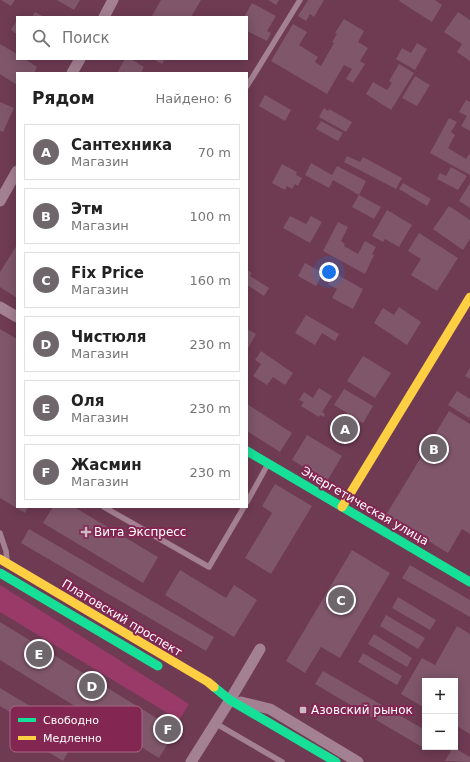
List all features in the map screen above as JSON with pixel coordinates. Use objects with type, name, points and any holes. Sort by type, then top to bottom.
[{"type":"main road","points":[[342,507],[470,297]]},
{"type":"main road","name":"Энергетическая улица","points":[[248,453],[470,582]]},
{"type":"main road","name":"Платовский проспект","points":[[4,561],[208,682],[230,700],[336,762]]},
{"type":"main road","name":"Платовский проспект","points":[[0,573],[168,671]]},
{"type":"main road","name":"Платовский проспект","points":[[206,691],[230,700]]},
{"type":"street","points":[[105,16],[114,0]]},
{"type":"street","points":[[73,72],[79,60]]},
{"type":"street","points":[[0,202],[16,173]]},
{"type":"street","points":[[0,307],[16,316]]},
{"type":"street","points":[[191,762],[260,649]]},
{"type":"street","points":[[230,700],[270,709],[358,762]]},
{"type":"lane","points":[[248,84],[300,0]]},
{"type":"lane","points":[[248,500],[269,464]]},
{"type":"lane","points":[[106,508],[209,568],[243,508]]},
{"type":"lane","points":[[0,533],[6,551],[4,561]]},
{"type":"lane","points":[[215,723],[282,762]]},
{"type":"shaded area","points":[[0,585],[189,704],[179,720],[0,612]]},
{"type":"building","points":[[1,0],[15,0],[11,6]]},
{"type":"building","points":[[57,0],[80,0],[74,10]]},
{"type":"building","points":[[161,0],[201,0],[192,16],[152,16]]},
{"type":"building","points":[[268,0],[279,0],[276,5]]},
{"type":"building","points":[[308,0],[324,0],[314,17],[310,14],[306,21],[298,16]]},
{"type":"building","points":[[435,0],[442,5],[432,22],[399,1]]},
{"type":"building","points":[[252,3],[276,16],[267,31],[271,33],[267,41],[248,32],[248,16],[245,16]]},
{"type":"building","points":[[35,12],[42,16],[33,16]]},
{"type":"building","points":[[458,12],[470,20],[470,61],[457,52],[462,44],[444,32]]},
{"type":"building","points":[[344,19],[364,31],[358,42],[368,48],[360,61],[365,64],[353,83],[346,79],[352,69],[344,65],[327,94],[271,61],[293,24],[307,32],[299,45],[318,57],[315,62],[321,66],[334,43],[332,42],[337,34],[335,33]]},
{"type":"building","points":[[16,22],[16,33],[11,30]]},
{"type":"building","points":[[417,43],[427,49],[415,70],[396,59],[402,48],[411,53]]},
{"type":"building","points":[[0,44],[16,53],[16,60],[26,60],[37,67],[34,72],[16,72],[16,84],[0,74]]},
{"type":"building","points":[[124,60],[133,60],[144,67],[142,72],[118,72]]},
{"type":"building","points":[[155,60],[164,60],[162,64]]},
{"type":"building","points":[[399,64],[414,73],[391,110],[366,94],[373,82],[387,90],[392,83],[389,81]]},
{"type":"building","points":[[415,76],[430,85],[417,106],[402,98]]},
{"type":"building","points":[[265,95],[291,110],[285,121],[259,106]]},
{"type":"building","points":[[466,100],[470,102],[470,131],[461,126],[467,116],[459,112]]},
{"type":"building","points":[[0,102],[14,108],[3,132],[0,131]]},
{"type":"building","points":[[324,108],[328,111],[329,109],[352,122],[346,132],[319,117]]},
{"type":"building","points":[[449,118],[457,122],[451,132],[455,135],[448,148],[466,159],[469,154],[470,155],[470,175],[430,153]]},
{"type":"building","points":[[321,121],[343,133],[338,141],[316,129]]},
{"type":"building","points":[[347,156],[360,162],[363,157],[402,178],[396,189],[344,162]]},
{"type":"building","points":[[311,163],[332,175],[337,166],[366,181],[359,195],[333,180],[329,188],[305,175]]},
{"type":"building","points":[[282,164],[297,172],[296,175],[302,178],[298,186],[295,184],[292,189],[287,186],[285,190],[272,183]]},
{"type":"building","points":[[451,167],[467,176],[458,190],[437,179],[440,173],[446,176]]},
{"type":"building","points":[[403,183],[431,199],[427,206],[399,189]]},
{"type":"building","points":[[470,183],[470,208],[459,201]]},
{"type":"building","points":[[359,195],[381,207],[374,219],[352,207]]},
{"type":"building","points":[[449,206],[470,220],[470,239],[463,250],[433,229]]},
{"type":"building","points":[[387,210],[412,225],[399,247],[385,239],[383,242],[372,236]]},
{"type":"building","points":[[290,216],[306,224],[311,216],[322,222],[310,243],[283,228]]},
{"type":"building","points":[[338,222],[348,227],[341,241],[345,244],[344,246],[358,254],[365,241],[376,247],[365,274],[323,251]]},
{"type":"building","points":[[419,233],[458,258],[437,291],[411,275],[421,259],[408,251]]},
{"type":"building","points":[[16,247],[16,297],[0,287],[0,272]]},
{"type":"building","points":[[305,263],[323,273],[316,286],[298,276]]},
{"type":"building","points":[[248,271],[252,273],[250,276],[269,288],[264,296],[248,286]]},
{"type":"building","points":[[334,273],[363,289],[353,309],[332,298],[337,289],[328,284]]},
{"type":"building","points":[[399,307],[421,322],[407,345],[374,323],[383,308],[394,315]]},
{"type":"building","points":[[306,315],[339,334],[335,341],[322,333],[315,345],[295,333]]},
{"type":"building","points":[[0,329],[16,338],[16,508],[0,498]]},
{"type":"building","points":[[248,330],[256,334],[248,348]]},
{"type":"building","points":[[261,351],[293,373],[285,385],[273,377],[267,385],[253,376],[261,364],[255,360]]},
{"type":"building","points":[[363,356],[391,373],[375,398],[347,381]]},
{"type":"building","points":[[470,368],[470,379],[465,376]]},
{"type":"building","points":[[319,388],[332,396],[322,412],[325,414],[324,417],[320,415],[319,417],[301,406],[304,402],[299,400],[304,392],[313,398]]},
{"type":"building","points":[[344,389],[373,406],[363,423],[334,405]]},
{"type":"building","points":[[457,391],[470,399],[469,418],[448,405]]},
{"type":"building","points":[[248,405],[292,433],[280,452],[248,432]]},
{"type":"building","points":[[449,411],[470,424],[470,534],[462,529],[448,553],[386,515]]},
{"type":"building","points":[[307,435],[342,456],[327,481],[292,460]]},
{"type":"building","points":[[275,484],[312,506],[271,574],[245,558],[272,513],[262,506]]},
{"type":"building","points":[[17,508],[28,508],[25,513]]},
{"type":"building","points":[[52,508],[76,508],[158,557],[143,583],[43,523]]},
{"type":"building","points":[[29,529],[214,637],[206,651],[21,543]]},
{"type":"building","points":[[352,550],[390,573],[340,658],[321,647],[305,673],[286,661]]},
{"type":"building","points":[[410,565],[470,600],[470,617],[402,578]]},
{"type":"building","points":[[180,570],[226,598],[234,585],[257,600],[234,637],[165,595]]},
{"type":"building","points":[[398,597],[436,620],[430,630],[392,608]]},
{"type":"building","points":[[386,615],[425,638],[418,649],[380,626]]},
{"type":"building","points":[[0,622],[137,706],[75,706],[0,660]]},
{"type":"building","points":[[457,626],[470,634],[470,734],[458,727],[458,678],[422,678],[422,706],[401,694],[422,658],[435,665]]},
{"type":"building","points":[[374,634],[412,658],[407,667],[368,644]]},
{"type":"building","points":[[363,653],[402,676],[397,685],[358,662]]},
{"type":"building","points":[[323,671],[422,728],[422,747],[315,684]]},
{"type":"building","points":[[0,688],[30,706],[10,706],[10,712],[0,706]]},
{"type":"building","points":[[142,709],[176,730],[159,758],[142,748]]},
{"type":"building","points":[[451,750],[458,750],[470,757],[470,762],[445,761]]},
{"type":"building","points":[[48,752],[68,752],[63,761]]},
{"type":"traffic: fast","points":[[248,452],[470,582]]},
{"type":"traffic: fast","points":[[0,573],[158,666]]},
{"type":"traffic: fast","points":[[214,687],[230,700],[336,762]]},
{"type":"traffic: slow","points":[[342,507],[470,297]]},
{"type":"traffic: slow","points":[[0,559],[208,682],[214,687]]},
{"type":"place","name":"Сантехника","points":[[345,429]]},
{"type":"place","name":"Этм","points":[[434,449]]},
{"type":"place","name":"Вита Экспресс","points":[[86,532]]},
{"type":"place","name":"Fix Price","points":[[341,600]]},
{"type":"place","name":"Оля","points":[[39,654]]},
{"type":"place","name":"Чистюля","points":[[92,686]]},
{"type":"place","name":"Азовский рынок","points":[[303,710]]},
{"type":"place","name":"Жасмин","points":[[168,729]]}]
